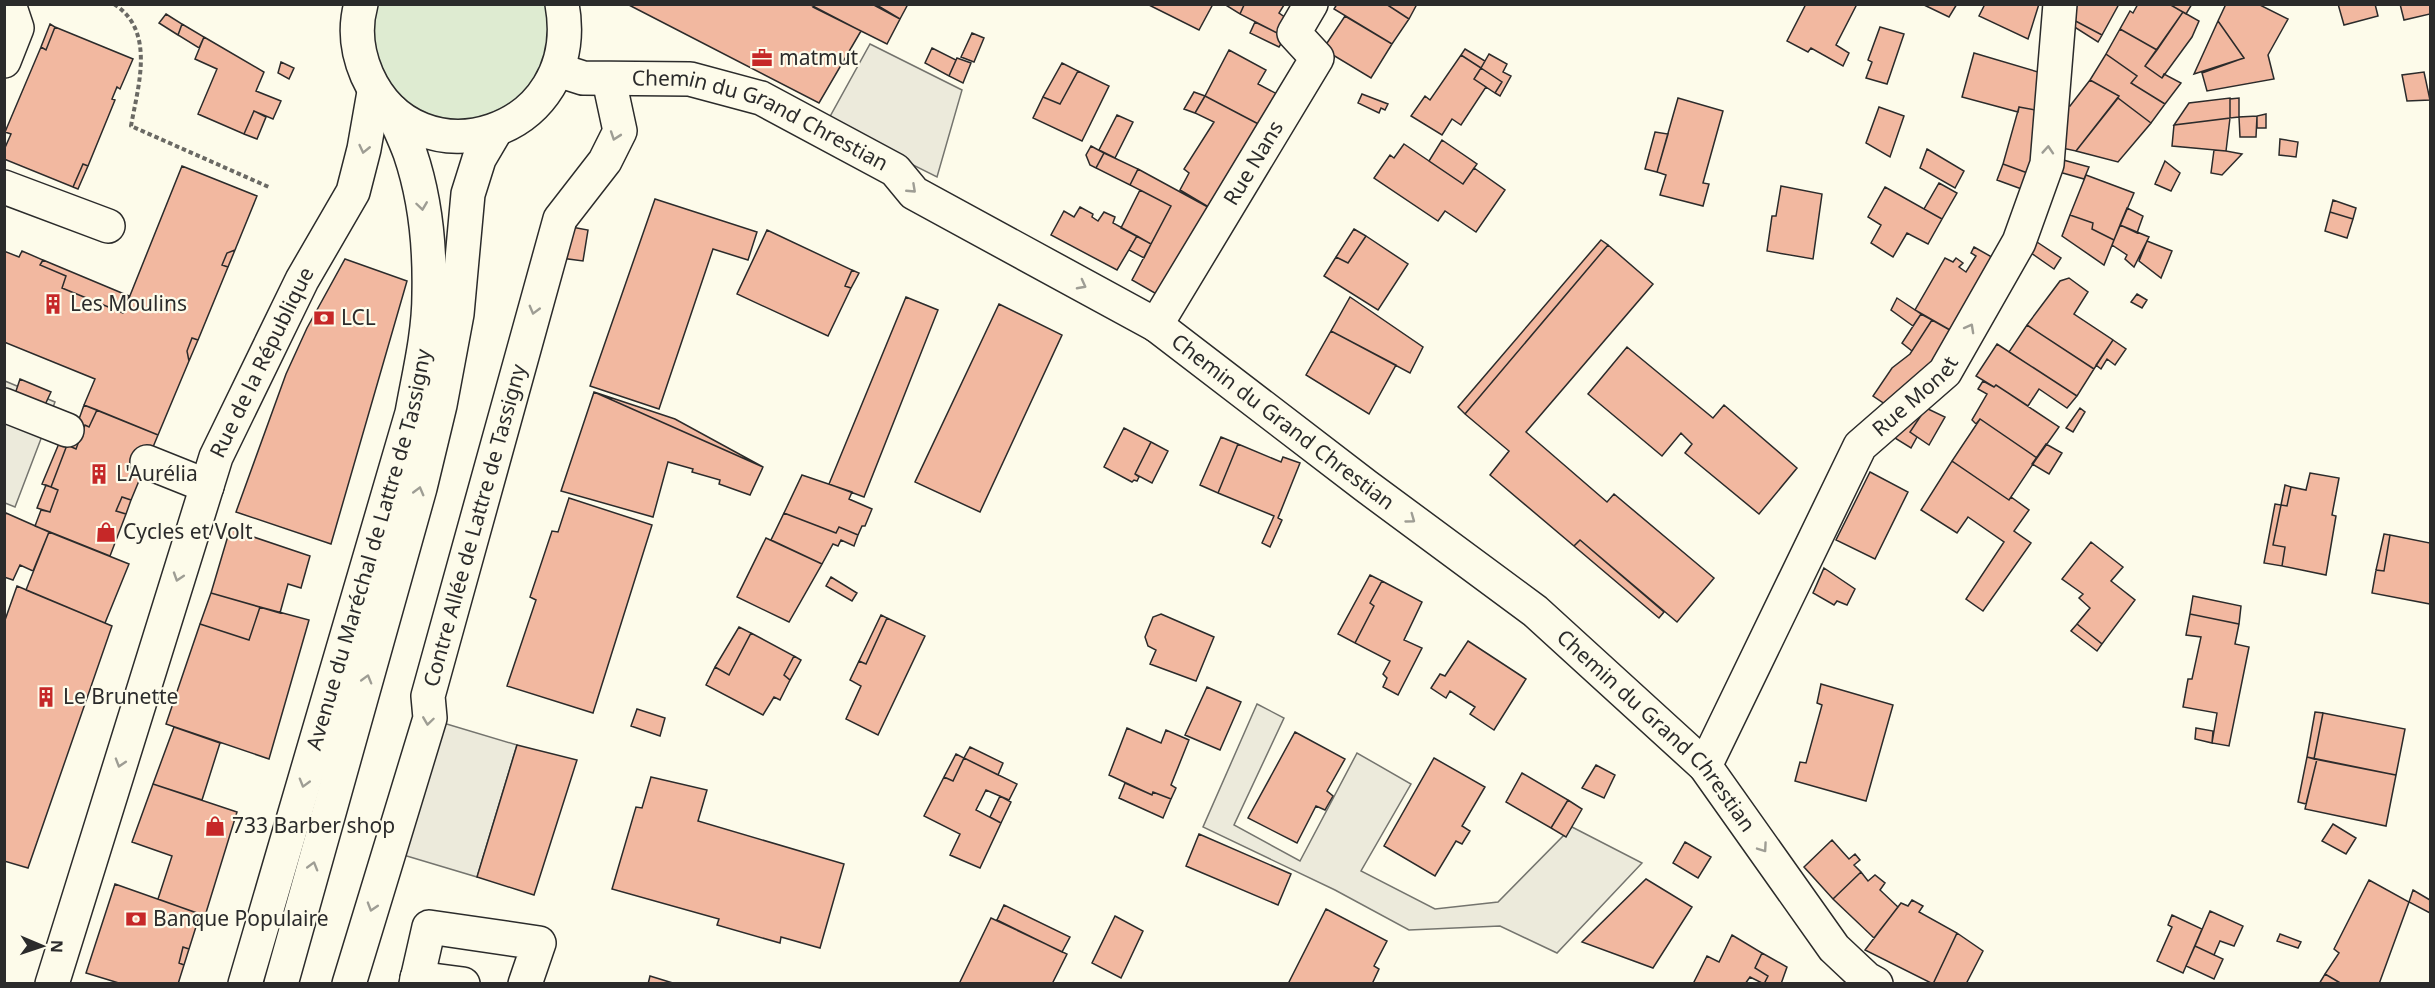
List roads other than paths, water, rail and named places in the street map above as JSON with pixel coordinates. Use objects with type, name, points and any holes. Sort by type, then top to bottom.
[{"type":"street","points":[[4,61],[17,28],[9,4]]},
{"type":"street","name":"Avenue du Maréchal de Lattre de Tassigny","points":[[245,984],[412,413],[423,354],[429,296],[427,246],[420,195],[410,153],[360,59],[356,23],[361,4]]},
{"type":"street","points":[[383,101],[413,125],[438,134],[467,137],[496,130],[523,117],[543,96],[558,70],[564,49],[565,27],[562,4]]},
{"type":"street","name":"Rue Nans","points":[[1156,325],[1317,58],[1294,33],[1311,4]]},
{"type":"street","name":"Rue Monet","points":[[1705,766],[1860,446],[1946,372],[2019,242],[2047,164],[2060,4]]},
{"type":"street","name":"Chemin du Grand Chrestian","points":[[558,70],[583,78],[609,80],[690,79],[761,98],[895,170],[914,193],[1156,325],[1366,486],[1534,610],[1705,766],[1834,948],[1867,979],[1876,984]]},
{"type":"street","name":"Contre Allée de Lattre de Tassigny","points":[[348,984],[430,718],[428,696],[560,219],[604,161],[620,131],[609,80]]},
{"type":"street","name":"Rue de la République","points":[[52,984],[216,457],[302,280],[353,192],[364,149],[383,101]]},
{"type":"street","name":"Avenue du Maréchal de Lattre de Tassigny","points":[[281,984],[420,488],[440,405],[457,314],[468,194],[479,159],[496,130]]},
{"type":"street","points":[[4,187],[108,226]]},
{"type":"street","points":[[4,405],[67,430]]},
{"type":"street","points":[[147,462],[207,486]]},
{"type":"street","points":[[463,984],[417,981],[429,927],[538,943],[525,984]]},
{"type":"place","name":"matmut","points":[[762,58]]},
{"type":"place","name":"Les Moulins","points":[[53,304]]},
{"type":"place","name":"LCL","points":[[324,318]]},
{"type":"place","name":"L'Aurélia","points":[[99,474]]},
{"type":"place","name":"Cycles et Volt","points":[[106,532]]},
{"type":"place","name":"Le Brunette","points":[[46,697]]},
{"type":"place","name":"733 Barber shop","points":[[215,826]]},
{"type":"place","name":"Banque Populaire","points":[[136,919]]}]
